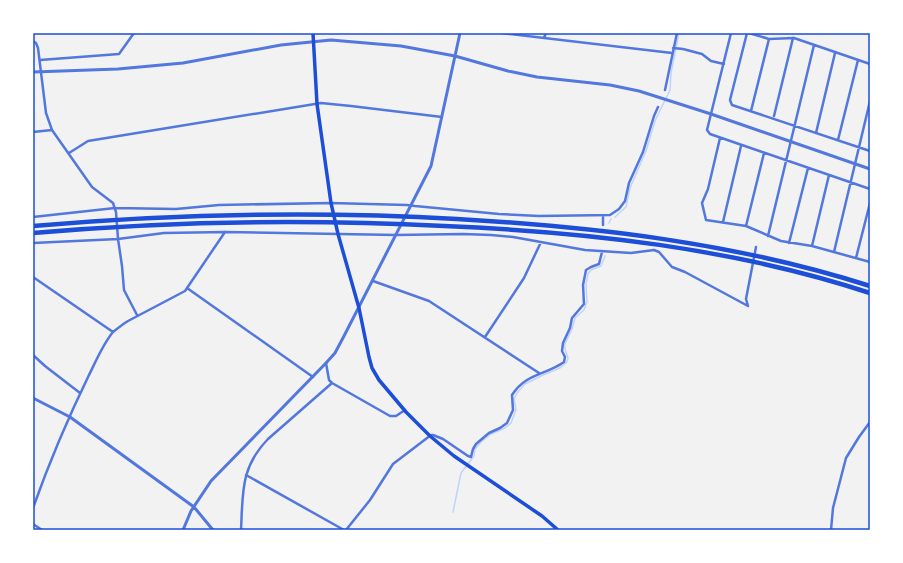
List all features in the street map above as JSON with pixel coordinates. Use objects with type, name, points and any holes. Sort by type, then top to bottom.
[{"type":"highway","points":[[33,226],[169,218],[280,215],[412,217],[527,223],[609,231],[707,246],[808,267],[870,286]]},
{"type":"highway","points":[[33,233],[125,226],[258,222],[374,223],[526,230],[608,238],[705,253],[805,274],[870,293]]},
{"type":"main road","points":[[313,33],[317,104],[331,203],[359,308],[372,368],[379,380],[404,410],[430,436],[454,456],[542,516],[558,530]]},
{"type":"street","points":[[40,60],[119,54],[134,33]]},
{"type":"street","points":[[183,530],[194,507],[211,481],[334,353],[359,308],[431,166],[460,33]]},
{"type":"street","points":[[501,33],[672,53]]},
{"type":"street","points":[[544,38],[546,33]]},
{"type":"street","points":[[665,90],[677,33]]},
{"type":"street","points":[[731,33],[707,130],[710,134],[741,146],[764,152],[870,189]]},
{"type":"street","points":[[870,64],[793,38],[769,39],[748,33],[730,100],[732,105],[751,110],[870,151]]},
{"type":"street","points":[[774,116],[793,38]]},
{"type":"street","points":[[751,110],[769,39]]},
{"type":"street","points":[[33,72],[118,69],[183,63],[280,45],[313,41],[330,40],[401,46],[455,56],[508,71],[537,77],[610,85],[639,91],[711,114],[870,169]]},
{"type":"street","points":[[33,41],[37,46],[40,60],[47,118],[52,130],[92,187],[112,202],[115,210],[124,290],[137,315]]},
{"type":"street","points":[[768,236],[814,45]]},
{"type":"street","points":[[673,48],[702,54],[711,61],[724,64]]},
{"type":"street","points":[[816,133],[836,53]]},
{"type":"street","points":[[838,140],[858,60]]},
{"type":"street","points":[[834,252],[870,101]]},
{"type":"street","points":[[69,153],[88,141],[321,103],[442,117]]},
{"type":"street","points":[[33,217],[115,210],[176,209],[219,205],[331,203],[539,216],[610,215],[614,213],[625,201],[629,183],[643,152],[658,107]]},
{"type":"street","points":[[33,132],[52,130]]},
{"type":"street","points":[[720,138],[708,189],[702,203],[706,220],[746,226],[768,236],[789,243],[812,246],[870,262]]},
{"type":"street","points":[[723,222],[741,146]]},
{"type":"street","points":[[746,226],[764,152]]},
{"type":"street","points":[[789,243],[808,168]]},
{"type":"street","points":[[812,246],[829,175]]},
{"type":"street","points":[[856,258],[870,203]]},
{"type":"street","points":[[603,216],[603,225]]},
{"type":"street","points":[[33,508],[80,393],[102,349],[113,332],[137,315],[183,292],[225,232]]},
{"type":"street","points":[[33,243],[118,239],[164,233],[338,232],[491,235],[585,250],[631,253],[654,250],[658,251],[672,267],[685,272],[748,306],[746,299],[756,247]]},
{"type":"street","points":[[485,337],[524,278],[541,242]]},
{"type":"street","points":[[246,474],[345,530],[370,500],[393,464],[430,436],[438,436],[471,457],[476,444],[491,432],[507,423],[513,410],[513,393],[523,382],[565,361],[562,351],[563,343],[571,325],[572,318],[584,304],[583,285],[586,270],[599,264],[600,250]]},
{"type":"street","points":[[33,278],[113,332]]},
{"type":"street","points":[[373,281],[429,301],[539,373]]},
{"type":"street","points":[[187,288],[312,377]]},
{"type":"street","points":[[33,355],[80,393]]},
{"type":"street","points":[[326,363],[329,380],[332,383],[390,416],[396,416],[404,410]]},
{"type":"street","points":[[240,530],[242,490],[250,463],[264,443],[332,383]]},
{"type":"street","points":[[33,398],[70,417],[194,507],[213,530]]},
{"type":"street","points":[[831,530],[833,508],[846,458],[858,437],[870,422]]},
{"type":"street","points":[[33,524],[42,530]]},
{"type":"waterway","points":[[615,217],[626,207],[630,188],[646,151],[655,121],[670,90],[671,73],[679,33]]},
{"type":"waterway","points":[[609,223],[611,219]]},
{"type":"waterway","points":[[453,512],[461,473],[474,456],[475,449],[481,442],[491,434],[505,428],[511,423],[516,410],[514,399],[517,393],[525,384],[560,368],[567,362],[568,358],[565,344],[575,318],[584,310],[587,302],[586,284],[588,274],[591,270],[601,266],[605,256]]}]
